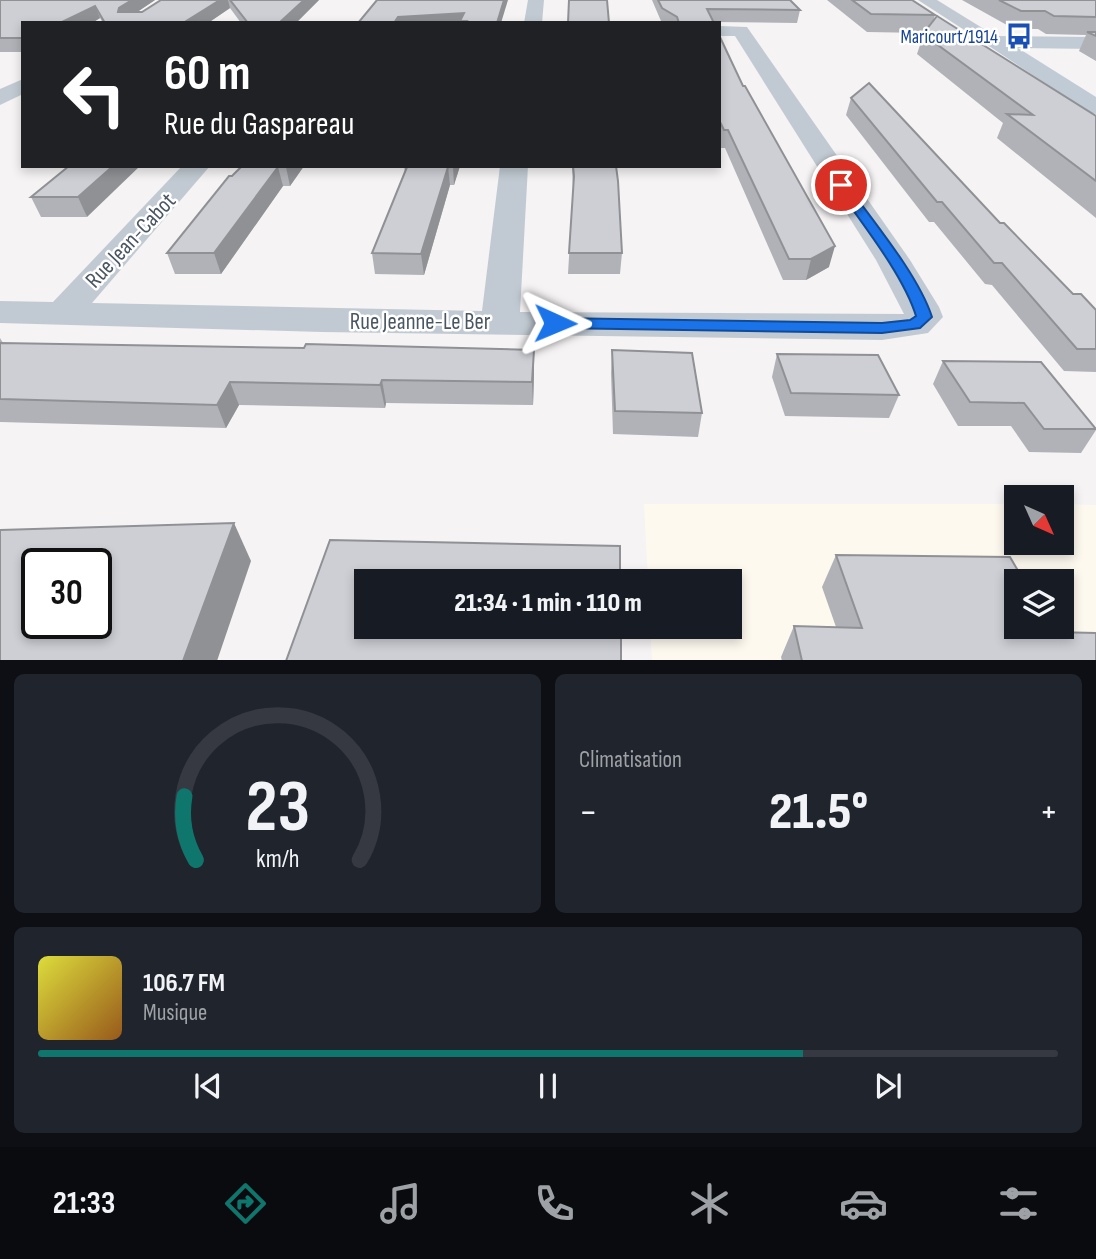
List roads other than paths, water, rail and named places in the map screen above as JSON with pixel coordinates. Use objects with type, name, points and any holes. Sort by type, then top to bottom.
[{"type":"street","points":[[533,21],[536,0]]},
{"type":"street","points":[[926,0],[1096,107]]},
{"type":"street","name":"Rue Jeanne-Le Ber","points":[[0,312],[322,321],[882,328],[915,325],[924,317],[921,307],[893,261],[741,31],[721,31]]},
{"type":"street","points":[[996,42],[1096,43]]},
{"type":"street","points":[[0,98],[21,86]]},
{"type":"street","name":"Rue Jean-Cabot","points":[[62,313],[195,168]]},
{"type":"street","points":[[500,322],[514,168]]},
{"type":"place","name":"Maricourt/1914","points":[[1019,36]]}]
